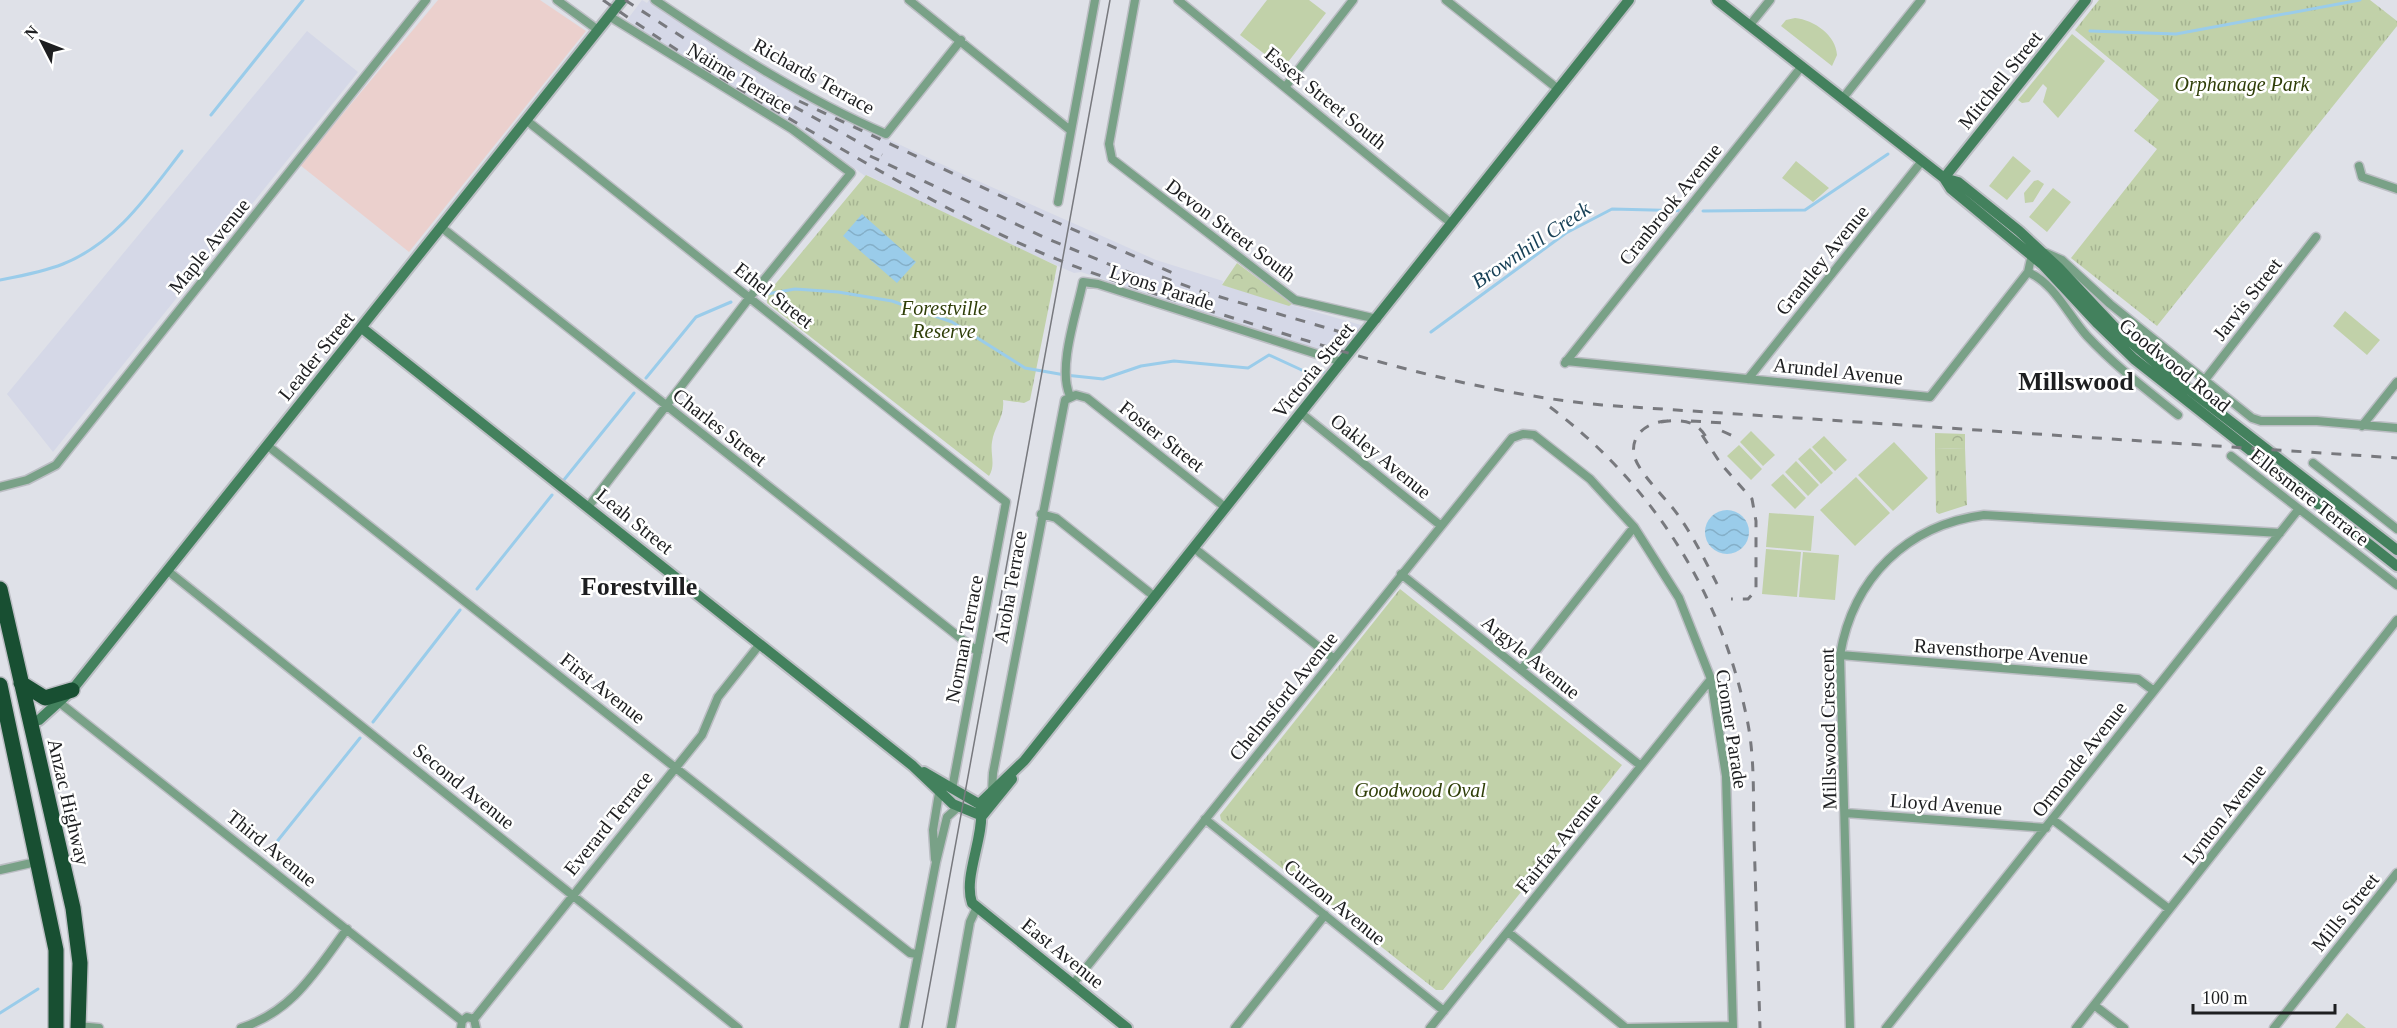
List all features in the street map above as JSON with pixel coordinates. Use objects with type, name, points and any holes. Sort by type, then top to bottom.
[{"type":"highway","name":"Anzac Highway","points":[[0,589],[3,616],[21,683],[73,908],[80,963],[78,1027]]},
{"type":"highway","points":[[21,683],[45,698],[72,690]]},
{"type":"highway","points":[[0,690],[12,713],[21,721],[29,723],[22,750],[24,787]]},
{"type":"highway","name":"Anzac Highway","points":[[0,690],[24,787],[36,862],[54,936],[57,970],[56,1028]]},
{"type":"highway","points":[[44,892],[54,893],[60,890],[64,872]]},
{"type":"highway","points":[[54,936],[57,909],[65,904],[73,908]]},
{"type":"street","name":"Maple Avenue","points":[[0,487],[27,480],[56,465],[426,0]]},
{"type":"street","points":[[557,0],[598,30]]},
{"type":"street","name":"Leader Street","points":[[29,723],[39,720],[72,690],[622,0]]},
{"type":"street","name":"Richards Terrace","points":[[655,0],[785,83],[845,116],[886,134],[961,40]]},
{"type":"street","points":[[909,0],[1070,130]]},
{"type":"street","points":[[1058,202],[1095,0]]},
{"type":"street","name":"Devon Street South","points":[[1135,0],[1109,144],[1110,156],[1295,300],[1377,319]]},
{"type":"street","name":"Essex Street South","points":[[1178,0],[1452,224]]},
{"type":"street","points":[[1286,86],[1353,0]]},
{"type":"street","points":[[1446,0],[1558,89]]},
{"type":"street","name":"Victoria Street","points":[[982,816],[1001,795],[1024,760],[1629,0]]},
{"type":"street","name":"Goodwood Road","points":[[1717,0],[1944,178],[1951,189],[2036,252],[2134,359],[2397,566]]},
{"type":"street","points":[[1749,26],[1770,0]]},
{"type":"street","points":[[1843,98],[1921,0]]},
{"type":"street","name":"Mitchell Street","points":[[1944,178],[2086,0]]},
{"type":"street","name":"Nairne Terrace","points":[[609,16],[792,129],[851,173],[750,297]]},
{"type":"street","name":"Cranbrook Avenue","points":[[1565,362],[1802,66]]},
{"type":"street","name":"Ethel Street","points":[[526,120],[1000,496]]},
{"type":"street","name":"Mitchell Street","points":[[1958,182],[1964,154]]},
{"type":"street","name":"Grantley Avenue","points":[[1748,379],[1922,161]]},
{"type":"street","points":[[2360,166],[2362,177],[2397,189]]},
{"type":"street","name":"Goodwood Road","points":[[1944,178],[1958,182],[2097,308],[2120,333],[2160,367],[2397,550]]},
{"type":"street","name":"Charles Street","points":[[441,227],[978,652]]},
{"type":"street","name":"Jarvis Street","points":[[2204,381],[2316,237]]},
{"type":"street","points":[[2036,252],[2062,260],[2110,304],[2252,418],[2261,421],[2397,428]]},
{"type":"street","name":"Arundel Avenue","points":[[1565,362],[1930,397],[2028,272],[2036,252]]},
{"type":"street","points":[[2028,272],[2042,278],[2086,335],[2121,369],[2178,415]]},
{"type":"street","name":"Lyons Parade","points":[[1073,396],[1066,387],[1066,366],[1083,282],[1098,284],[1342,362]]},
{"type":"street","points":[[588,507],[750,297]]},
{"type":"street","points":[[2097,308],[2102,303],[2110,304]]},
{"type":"street","name":"Leah Street","points":[[362,328],[913,766],[939,793],[958,807],[982,816]]},
{"type":"street","points":[[2362,426],[2397,381]]},
{"type":"street","name":"Foster Street","points":[[1073,396],[1087,398],[1226,508]]},
{"type":"street","name":"Aroha Terrace","points":[[992,792],[994,768],[1062,406],[1073,396]]},
{"type":"street","name":"Oakley Avenue","points":[[1301,413],[1440,525]]},
{"type":"street","name":"Chelmsford Avenue","points":[[1073,984],[1440,525],[1512,438],[1523,434]]},
{"type":"street","name":"Cromer Parade","points":[[1523,434],[1534,435],[1590,478],[1634,527],[1679,598],[1711,679],[1726,776],[1733,1027]]},
{"type":"street","name":"First Avenue","points":[[268,446],[910,953],[917,954]]},
{"type":"street","name":"Ellesmere Terrace","points":[[2231,456],[2397,585]]},
{"type":"street","points":[[2313,463],[2397,529]]},
{"type":"street","name":"Norman Terrace","points":[[952,789],[1006,509],[1006,502],[1000,496]]},
{"type":"street","name":"Ormonde Avenue","points":[[1886,1028],[2298,510]]},
{"type":"street","points":[[1041,514],[1056,518],[1155,597]]},
{"type":"street","name":"Millswood Crescent","points":[[1851,1028],[1840,656],[1853,609],[1874,572],[1911,540],[1953,521],[2000,514],[2280,533]]},
{"type":"street","points":[[1521,670],[1634,527]]},
{"type":"street","points":[[1194,548],[1334,659]]},
{"type":"street","name":"Second Avenue","points":[[168,571],[738,1028]]},
{"type":"street","name":"Argyle Avenue","points":[[1401,574],[1641,766]]},
{"type":"street","name":"Lynton Avenue","points":[[2076,1028],[2397,620]]},
{"type":"street","name":"Everard Terrace","points":[[475,1024],[571,895],[702,735],[718,697],[760,644]]},
{"type":"street","name":"Ravensthorpe Avenue","points":[[1840,656],[2138,679],[2154,691]]},
{"type":"street","name":"Fairfax Avenue","points":[[1430,1028],[1711,679]]},
{"type":"street","name":"Third Avenue","points":[[60,703],[347,929],[461,1024]]},
{"type":"street","name":"Victoria Street","points":[[979,804],[1024,760]]},
{"type":"street","name":"Leah Street","points":[[913,766],[979,804]]},
{"type":"street","points":[[936,862],[933,830],[939,793]]},
{"type":"street","points":[[951,1028],[970,922],[976,907],[971,901],[970,889],[982,816],[979,804]]},
{"type":"street","points":[[904,1028],[936,862],[947,818],[958,807]]},
{"type":"street","name":"Lloyd Avenue","points":[[1845,813],[2046,828]]},
{"type":"street","name":"Curzon Avenue","points":[[1205,819],[1444,1011]]},
{"type":"street","points":[[2052,819],[2169,909]]},
{"type":"street","points":[[0,870],[36,862]]},
{"type":"street","name":"Mills Street","points":[[2274,1028],[2397,873]]},
{"type":"street","name":"East Avenue","points":[[976,907],[1127,1028]]},
{"type":"street","points":[[1235,1028],[1325,915]]},
{"type":"street","points":[[241,1028],[265,1020],[281,1010],[307,983],[347,929]]},
{"type":"street","points":[[1508,932],[1627,1028],[1733,1027]]},
{"type":"street","points":[[2094,1005],[2124,1028]]},
{"type":"street","points":[[461,1024],[467,1017],[475,1024]]},
{"type":"street","points":[[78,1027],[99,1028]]},
{"type":"shaded area","points":[[438,0],[540,0],[586,31],[409,252],[300,165]]},
{"type":"shaded area","points":[[642,0],[647,3],[649,0],[777,82],[832,113],[969,177],[1156,260],[1223,281],[1222,285],[1361,325],[1361,330],[1340,354],[1332,354],[1081,272],[1074,273],[1015,247],[865,176],[797,126],[674,53],[627,20]]},
{"type":"shaded area","points":[[307,31],[358,72],[53,452],[7,394]]},
{"type":"green space","points":[[1267,0],[1309,0],[1326,13],[1285,66],[1280,66],[1240,35]]},
{"type":"green space","name":"Orphanage Park","points":[[2099,0],[2370,0],[2397,21],[2397,26],[2157,326],[2071,258],[2157,149],[2134,131],[2159,100],[2075,30]]},
{"type":"green space","points":[[1795,18],[1816,25],[1833,41],[1837,55],[1832,66],[1781,26],[1786,20]]},
{"type":"green space","points":[[2072,34],[2105,61],[2058,118],[2043,102],[2047,88],[2043,84],[2029,102],[2022,103],[2018,100]]},
{"type":"green space","points":[[2013,156],[2031,171],[2007,200],[1989,186]]},
{"type":"green space","points":[[1796,161],[1829,188],[1813,202],[1782,178]]},
{"type":"green space","name":"Forestville Reserve","points":[[866,175],[1057,266],[1030,400],[1024,403],[1003,400],[1001,417],[992,442],[992,468],[989,476],[767,303],[767,294]]},
{"type":"green space","points":[[2038,180],[2044,184],[2033,202],[2025,203],[2024,193],[2034,181]]},
{"type":"green space","points":[[2053,188],[2071,202],[2047,232],[2029,217]]},
{"type":"green space","points":[[1237,263],[1292,304],[1289,306],[1222,285]]},
{"type":"green space","points":[[2345,311],[2380,340],[2367,355],[2333,326]]},
{"type":"green space","points":[[1751,431],[1775,455],[1763,466],[1740,442]]},
{"type":"green space","points":[[1935,433],[1965,434],[1965,448],[1935,449]]},
{"type":"green space","points":[[1824,436],[1847,460],[1835,471],[1812,447]]},
{"type":"green space","points":[[1894,442],[1928,478],[1893,511],[1858,475]]},
{"type":"green space","points":[[1739,445],[1762,469],[1751,480],[1727,456]]},
{"type":"green space","points":[[1810,448],[1833,473],[1821,484],[1798,459]]},
{"type":"green space","points":[[1965,448],[1967,505],[1939,514],[1936,512],[1935,449]]},
{"type":"green space","points":[[1796,461],[1819,485],[1808,496],[1785,472]]},
{"type":"green space","points":[[1783,474],[1806,498],[1795,509],[1771,485]]},
{"type":"green space","points":[[1856,477],[1890,513],[1855,546],[1820,510]]},
{"type":"green space","points":[[1769,513],[1814,516],[1811,551],[1766,547]]},
{"type":"green space","points":[[1766,549],[1801,552],[1797,597],[1762,594]]},
{"type":"green space","points":[[1803,552],[1839,555],[1835,600],[1799,597]]},
{"type":"green space","name":"Goodwood Oval","points":[[1400,589],[1622,765],[1443,990],[1436,990],[1221,820],[1220,815]]},
{"type":"green space","points":[[2347,1013],[2366,1028],[2335,1028]]},
{"type":"water","points":[[862,214],[916,262],[897,283],[843,236]]},
{"type":"water","points":[[1727,510],[1742,517],[1749,532],[1742,547],[1727,554],[1712,547],[1705,532],[1712,517]]},
{"type":"waterway","points":[[211,115],[303,0]]},
{"type":"waterway","name":"Brownhill Creek","points":[[2090,31],[2176,34],[2360,0]]},
{"type":"waterway","points":[[0,280],[55,267],[82,255],[99,244],[130,216],[182,151]]},
{"type":"waterway","name":"Brownhill Creek","points":[[1703,211],[1805,210],[1888,154]]},
{"type":"waterway","name":"Brownhill Creek","points":[[1431,332],[1566,233],[1612,209],[1692,211]]},
{"type":"waterway","name":"Brownhill Creek","points":[[767,294],[795,289],[838,292],[892,301],[952,322],[1025,368],[1065,375],[1103,379],[1141,366],[1174,361],[1248,368],[1269,355],[1306,372],[1324,372]]},
{"type":"waterway","name":"Brownhill Creek","points":[[646,378],[696,317],[731,302]]},
{"type":"waterway","name":"Brownhill Creek","points":[[563,481],[634,393]]},
{"type":"waterway","name":"Brownhill Creek","points":[[477,589],[552,495]]},
{"type":"waterway","name":"Brownhill Creek","points":[[373,722],[460,610]]},
{"type":"waterway","name":"Brownhill Creek","points":[[271,849],[360,738]]},
{"type":"waterway","name":"Brownhill Creek","points":[[0,1013],[38,989]]},
{"type":"tram line","points":[[922,1028],[1110,0]]},
{"type":"railway","points":[[603,0],[741,90],[879,171],[1016,242],[1129,285],[1394,366],[1518,393],[1602,405],[2397,458]]},
{"type":"railway","points":[[625,0],[764,90],[882,155]]},
{"type":"railway","points":[[799,101],[1056,222],[1175,274]]},
{"type":"railway","points":[[870,156],[1048,239],[1174,291]]},
{"type":"railway","points":[[1162,277],[1203,292],[1351,335]]},
{"type":"railway","points":[[1550,407],[1621,471],[1651,507],[1677,545],[1700,585],[1720,628],[1735,672],[1750,733],[1760,1028]]},
{"type":"railway","points":[[1668,421],[1655,423],[1643,430],[1635,440],[1634,455],[1641,470],[1683,523],[1699,548],[1717,584]]},
{"type":"railway","points":[[1661,422],[1682,421],[1694,424],[1707,439]]},
{"type":"railway","points":[[1691,421],[1724,423]]},
{"type":"railway","points":[[1722,431],[1733,436]]},
{"type":"railway","points":[[1702,435],[1721,464],[1752,499],[1756,521],[1756,590],[1748,599],[1731,599]]},
{"type":"district","name":"Millswood","points":[[2076,381]]},
{"type":"district","name":"Forestville","points":[[639,586]]}]
